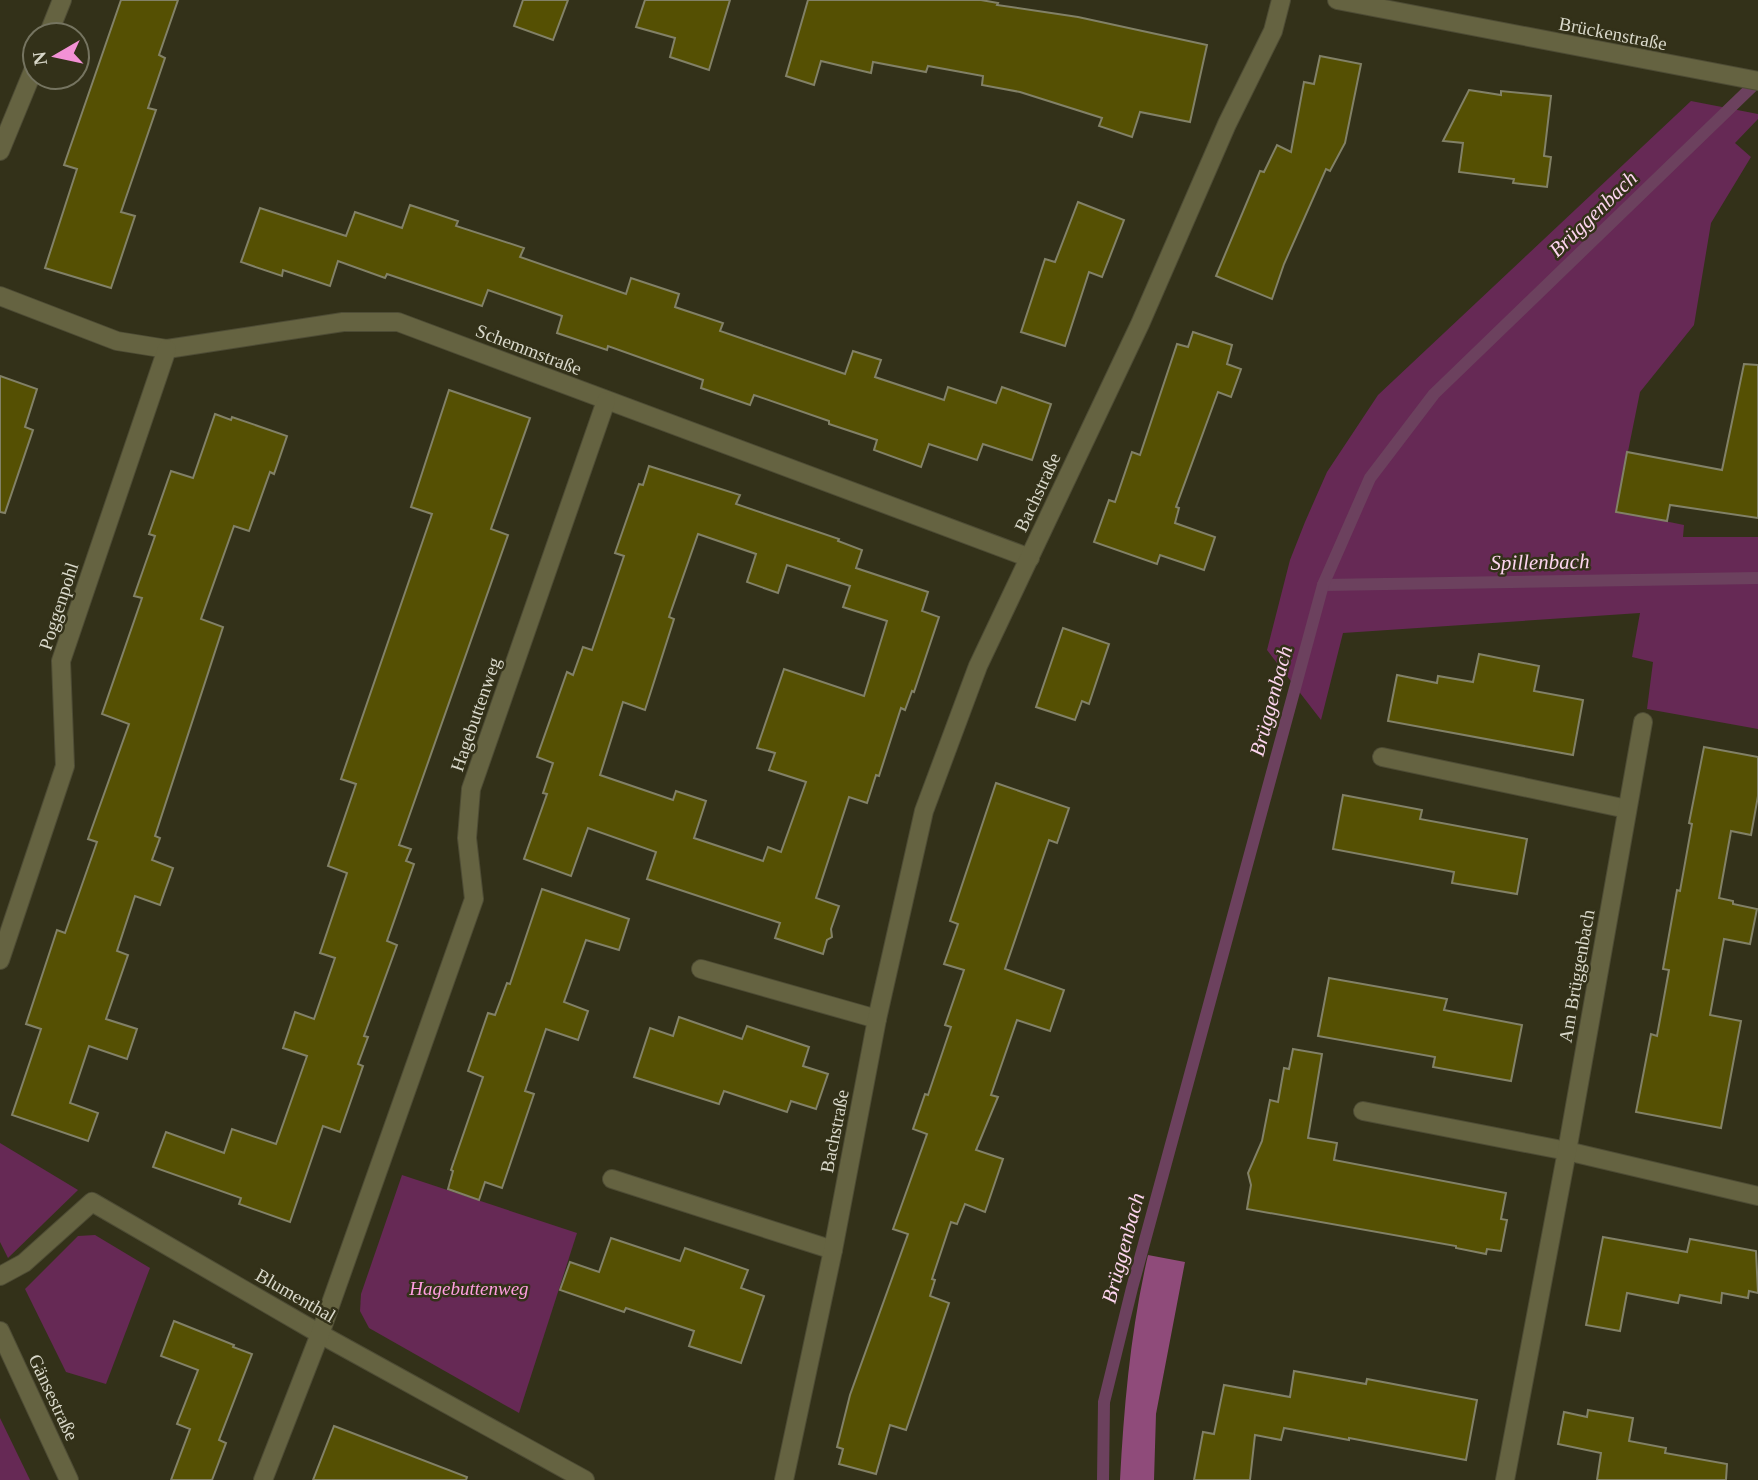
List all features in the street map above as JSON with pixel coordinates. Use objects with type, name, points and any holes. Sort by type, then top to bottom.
[{"type":"street","points":[[54,21],[62,0]]},
{"type":"street","name":"Bachstraße","points":[[784,1480],[833,1250],[877,1019],[924,811],[978,666],[1140,324],[1227,124],[1273,31],[1281,0]]},
{"type":"street","name":"Brückenstraße","points":[[1337,0],[1758,81]]},
{"type":"street","points":[[0,151],[25,91]]},
{"type":"street","name":"Schemmstraße","points":[[0,296],[117,341],[167,349],[343,322],[398,322],[1030,558]]},
{"type":"street","name":"Poggenpohl","points":[[0,960],[65,766],[61,661],[167,349]]},
{"type":"street","name":"Hagebuttenweg","points":[[263,1480],[320,1334],[474,899],[467,838],[471,789],[606,401]]},
{"type":"street","name":"Am Brüggenbach","points":[[1505,1480],[1643,722]]},
{"type":"street","points":[[1382,757],[1627,808]]},
{"type":"street","points":[[701,969],[877,1019]]},
{"type":"street","points":[[1363,1111],[1567,1151],[1758,1196]]},
{"type":"street","points":[[612,1180],[833,1250]]},
{"type":"street","name":"Blumenthal","points":[[0,1276],[24,1263],[92,1202],[320,1334],[584,1480]]},
{"type":"street","name":"Gänsestraße","points":[[0,1331],[69,1480]]},
{"type":"green space","points":[[1691,101],[1758,114],[1758,119],[1735,143],[1751,157],[1711,223],[1694,325],[1640,392],[1616,511],[1684,525],[1683,537],[1758,537],[1758,729],[1647,709],[1653,662],[1632,657],[1640,613],[1343,633],[1321,720],[1267,650],[1290,560],[1327,472],[1378,395]]},
{"type":"green space","points":[[0,1143],[78,1190],[8,1258],[0,1242]]},
{"type":"green space","name":"Hagebuttenweg","points":[[402,1175],[577,1233],[519,1413],[369,1328],[360,1311],[361,1294]]},
{"type":"green space","points":[[95,1235],[150,1268],[106,1384],[66,1372],[25,1289],[78,1236]]},
{"type":"green space","points":[[0,1418],[30,1480],[0,1480]]},
{"type":"shaded area","points":[[1148,1255],[1185,1262],[1156,1414],[1154,1480],[1120,1480],[1129,1366]]},
{"type":"building","points":[[121,0],[178,0],[159,55],[165,58],[148,108],[156,110],[121,212],[135,216],[111,288],[45,268],[77,169],[64,165]]},
{"type":"building","points":[[523,0],[568,0],[553,40],[514,26]]},
{"type":"building","points":[[645,0],[730,0],[709,70],[670,57],[675,38],[636,27]]},
{"type":"building","points":[[808,0],[981,0],[998,3],[997,5],[1078,17],[1207,45],[1190,122],[1140,112],[1132,137],[1099,126],[1102,118],[1020,92],[982,85],[983,76],[928,66],[926,72],[873,62],[871,73],[821,61],[814,85],[786,76]]},
{"type":"building","points":[[1320,56],[1361,64],[1345,143],[1330,171],[1326,169],[1284,264],[1272,299],[1216,276],[1260,171],[1264,172],[1277,145],[1291,152],[1304,82],[1314,84]]},
{"type":"building","points":[[1469,90],[1501,95],[1501,91],[1551,96],[1544,156],[1551,157],[1547,187],[1513,183],[1514,179],[1459,172],[1463,143],[1443,141]]},
{"type":"building","points":[[1078,202],[1124,220],[1102,277],[1089,272],[1065,346],[1021,332],[1045,259],[1055,262]]},
{"type":"building","points":[[410,205],[458,221],[456,226],[524,248],[520,257],[626,294],[631,278],[679,294],[675,307],[723,323],[720,331],[845,374],[853,351],[881,360],[875,377],[944,400],[948,387],[996,403],[1002,387],[1051,404],[1032,460],[983,444],[977,460],[929,444],[921,467],[874,450],[877,440],[829,424],[829,421],[754,395],[750,405],[701,388],[703,380],[608,346],[607,350],[557,333],[562,316],[488,290],[482,306],[387,274],[385,278],[338,261],[330,286],[283,270],[282,276],[241,262],[260,208],[346,236],[355,212],[402,228]]},
{"type":"building","points":[[1193,332],[1232,345],[1227,364],[1241,369],[1231,397],[1218,392],[1176,507],[1179,508],[1175,523],[1215,537],[1204,570],[1160,555],[1157,564],[1094,542],[1109,500],[1115,502],[1132,452],[1140,455],[1177,344],[1188,347]]},
{"type":"building","points":[[1744,364],[1758,365],[1758,518],[1670,505],[1667,521],[1616,512],[1627,452],[1722,470]]},
{"type":"building","points":[[0,376],[37,389],[25,427],[33,430],[5,513],[0,512]]},
{"type":"building","points":[[449,390],[530,418],[491,529],[508,535],[399,845],[411,849],[406,861],[414,864],[387,941],[397,945],[364,1036],[368,1037],[358,1064],[363,1066],[340,1132],[323,1126],[290,1222],[239,1204],[241,1198],[153,1167],[166,1132],[224,1153],[232,1129],[276,1144],[307,1056],[283,1048],[295,1012],[314,1019],[335,958],[320,953],[347,873],[328,866],[356,784],[341,779],[432,514],[411,507]]},
{"type":"building","points":[[215,414],[287,436],[274,474],[270,472],[249,531],[234,526],[201,619],[223,627],[155,836],[160,838],[152,860],[173,868],[160,905],[135,896],[117,951],[128,955],[106,1019],[137,1029],[127,1059],[89,1046],[70,1103],[98,1113],[88,1141],[12,1115],[41,1029],[26,1024],[57,930],[65,933],[97,842],[88,839],[129,724],[102,714],[142,598],[134,596],[155,536],[149,534],[171,471],[193,478]]},
{"type":"building","points":[[649,466],[740,495],[736,504],[839,539],[838,541],[862,550],[856,568],[928,592],[922,611],[939,617],[914,692],[912,691],[905,710],[901,708],[879,776],[876,775],[867,803],[849,797],[816,898],[839,906],[831,929],[832,937],[827,940],[823,954],[775,938],[780,923],[647,879],[656,852],[588,828],[571,876],[524,859],[547,794],[543,793],[553,763],[537,757],[567,672],[573,675],[583,647],[592,650],[624,556],[615,553],[639,484],[643,485]],"holes":[[[698,534],[756,554],[747,582],[778,593],[787,565],[850,586],[843,607],[887,621],[864,696],[784,669],[757,748],[775,753],[769,770],[806,782],[781,852],[768,847],[763,861],[694,838],[706,801],[676,791],[673,800],[600,775],[623,702],[645,710],[674,619],[669,617]]]},
{"type":"building","points":[[1063,628],[1109,644],[1089,704],[1082,701],[1075,720],[1036,707]]},
{"type":"building","points":[[1479,654],[1539,666],[1534,691],[1583,700],[1573,755],[1388,721],[1397,675],[1437,683],[1438,676],[1473,682]]},
{"type":"building","points":[[1704,747],[1758,757],[1758,796],[1751,835],[1731,831],[1719,898],[1757,909],[1750,944],[1724,939],[1710,1015],[1741,1021],[1721,1128],[1636,1112],[1651,1034],[1657,1036],[1669,970],[1663,969],[1677,890],[1680,891],[1692,824],[1689,823]]},
{"type":"building","points":[[996,783],[1069,808],[1057,843],[1049,840],[1005,969],[1064,990],[1050,1031],[1017,1020],[991,1095],[998,1097],[976,1150],[1003,1159],[985,1212],[965,1204],[957,1224],[951,1222],[932,1279],[935,1280],[930,1296],[949,1303],[906,1430],[890,1425],[876,1474],[839,1464],[843,1449],[837,1447],[850,1395],[908,1234],[893,1229],[927,1134],[913,1129],[925,1094],[928,1095],[951,1027],[945,1025],[964,970],[944,964],[958,924],[950,921]]},
{"type":"building","points":[[1343,795],[1422,810],[1420,819],[1527,839],[1517,894],[1452,883],[1454,872],[1333,849]]},
{"type":"building","points":[[542,889],[629,919],[619,950],[586,940],[564,1002],[588,1011],[578,1040],[546,1029],[525,1091],[534,1094],[502,1188],[485,1182],[479,1200],[448,1189],[453,1171],[451,1170],[483,1077],[468,1071],[488,1013],[495,1015],[507,983],[510,984]]},
{"type":"building","points":[[1329,978],[1447,999],[1444,1010],[1522,1025],[1511,1081],[1433,1067],[1435,1057],[1318,1036]]},
{"type":"building","points":[[679,1017],[742,1039],[747,1026],[809,1047],[803,1066],[828,1074],[816,1109],[791,1101],[787,1112],[724,1091],[719,1104],[634,1077],[650,1028],[673,1036]]},
{"type":"building","points":[[1293,1049],[1322,1054],[1308,1138],[1337,1143],[1334,1160],[1506,1193],[1501,1219],[1507,1220],[1501,1251],[1487,1249],[1486,1254],[1456,1246],[1247,1209],[1251,1185],[1248,1173],[1262,1141],[1270,1100],[1278,1102],[1284,1068],[1289,1069]]},
{"type":"building","points":[[1603,1237],[1687,1252],[1690,1239],[1756,1251],[1758,1293],[1749,1291],[1748,1298],[1722,1293],[1721,1303],[1680,1295],[1678,1303],[1627,1293],[1620,1331],[1586,1325]]},
{"type":"building","points":[[611,1238],[680,1261],[685,1248],[748,1270],[741,1288],[764,1296],[741,1363],[689,1346],[694,1331],[626,1308],[624,1312],[560,1290],[570,1262],[599,1272]]},
{"type":"building","points":[[174,1321],[252,1354],[219,1440],[226,1443],[212,1480],[171,1480],[190,1429],[177,1424],[198,1370],[161,1356]]},
{"type":"building","points":[[1294,1371],[1366,1384],[1367,1379],[1477,1400],[1466,1460],[1284,1428],[1281,1440],[1255,1435],[1250,1480],[1194,1480],[1203,1432],[1214,1434],[1224,1385],[1290,1397]]},
{"type":"building","points":[[1588,1410],[1633,1418],[1629,1441],[1666,1448],[1665,1453],[1727,1464],[1726,1480],[1597,1480],[1601,1453],[1558,1444],[1564,1412],[1587,1417]]},
{"type":"building","points":[[334,1426],[467,1477],[466,1480],[313,1480]]},
{"type":"waterway","name":"Brüggenbach","points":[[1103,1480],[1104,1402],[1132,1288],[1323,585],[1370,478],[1434,394],[1758,81]]},
{"type":"waterway","name":"Spillenbach","points":[[1323,585],[1758,578]]}]
